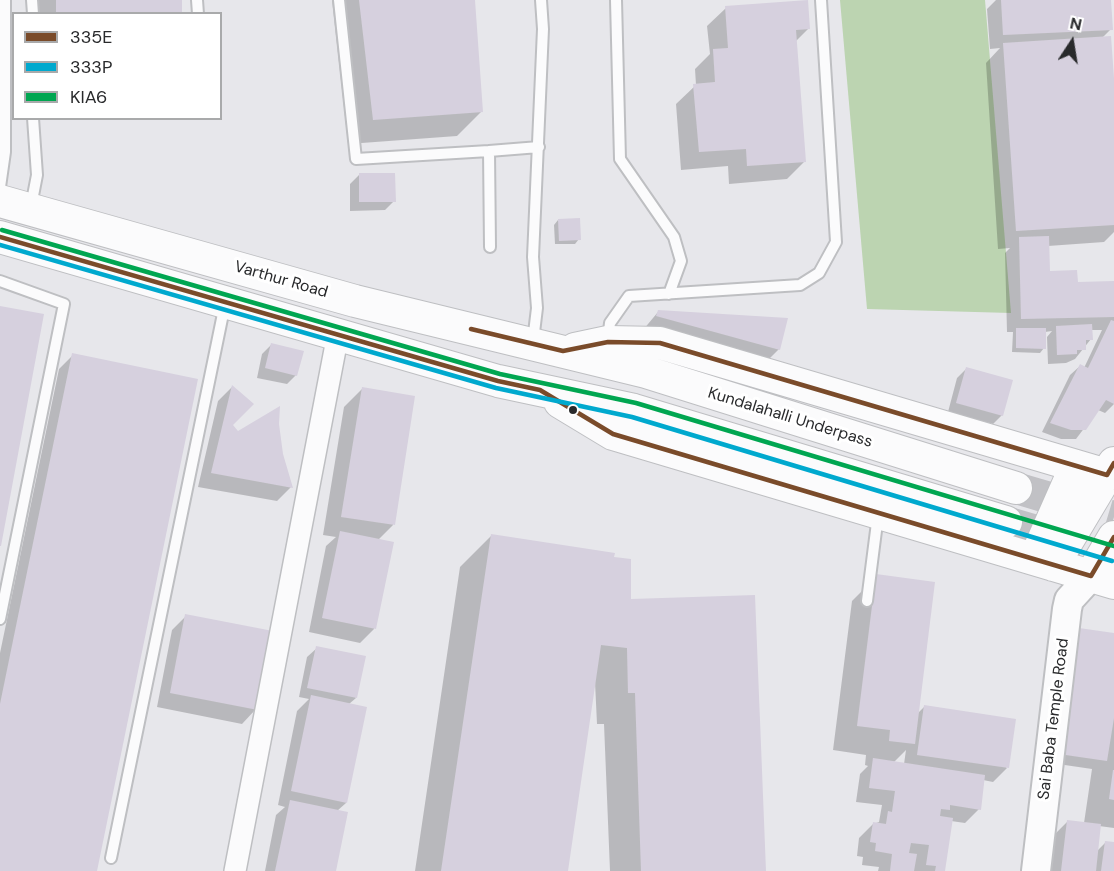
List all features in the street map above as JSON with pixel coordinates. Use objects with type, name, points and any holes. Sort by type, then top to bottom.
[{"type":"main road","name":"Varthur Road","points":[[0,201],[356,301],[563,351]]},
{"type":"main road","points":[[0,237],[498,381],[634,410],[1006,522]]},
{"type":"main road","points":[[563,351],[608,342],[660,343],[1076,466],[1110,469]]},
{"type":"main road","name":"Kundalahalli Underpass","points":[[563,351],[646,372],[1016,488]]},
{"type":"main road","points":[[540,390],[613,434],[1103,580],[1114,537]]},
{"type":"main road","points":[[1044,562],[1076,466]]},
{"type":"main road","points":[[1044,562],[1110,469]]},
{"type":"street","points":[[235,871],[338,334]]},
{"type":"street","points":[[1044,562],[1069,600],[1103,580]]},
{"type":"street","name":"Sai Baba Temple Road","points":[[1036,871],[1069,600]]},
{"type":"lane","points":[[0,188],[5,152],[5,0]]},
{"type":"lane","points":[[339,0],[356,159],[539,147]]},
{"type":"lane","points":[[532,344],[537,308],[533,257],[543,28],[541,0]]},
{"type":"lane","points":[[616,0],[620,159],[674,237],[681,261],[669,294]]},
{"type":"lane","points":[[608,342],[610,322],[629,296],[800,285],[819,273],[836,242],[821,0]]},
{"type":"lane","points":[[31,209],[37,175],[33,120]]},
{"type":"lane","points":[[489,151],[490,247]]},
{"type":"lane","points":[[0,281],[64,304],[0,619]]},
{"type":"lane","points":[[111,858],[225,301]]},
{"type":"lane","points":[[867,601],[878,513]]},
{"type":"green space","points":[[840,0],[985,0],[1011,313],[867,309]]},
{"type":"building","points":[[56,0],[182,0],[182,12],[56,12]]},
{"type":"building","points":[[359,0],[475,0],[483,112],[373,120]]},
{"type":"building","points":[[808,0],[810,29],[796,30],[806,162],[747,166],[746,149],[699,152],[693,84],[715,82],[713,49],[728,48],[725,6]]},
{"type":"building","points":[[1001,0],[1111,0],[1113,30],[1003,35]]},
{"type":"building","points":[[1111,36],[1114,78],[1114,225],[1016,231],[1003,43]]},
{"type":"building","points":[[359,173],[395,173],[396,202],[359,202]]},
{"type":"building","points":[[580,218],[581,240],[559,241],[558,219]]},
{"type":"building","points":[[1049,236],[1050,271],[1077,270],[1078,282],[1114,281],[1114,317],[1021,319],[1019,237]]},
{"type":"building","points":[[0,306],[44,314],[1,546],[0,546]]},
{"type":"building","points":[[658,310],[788,318],[780,350],[656,316]]},
{"type":"building","points":[[1111,320],[1114,321],[1114,404],[1106,400],[1086,430],[1071,430],[1050,423],[1080,364],[1088,368]]},
{"type":"building","points":[[1092,324],[1093,340],[1086,340],[1086,350],[1077,350],[1077,354],[1057,355],[1056,326]]},
{"type":"building","points":[[1016,328],[1046,328],[1046,349],[1016,348]]},
{"type":"building","points":[[271,343],[304,351],[297,376],[265,368]]},
{"type":"building","points":[[72,353],[198,379],[97,871],[0,871],[0,704]]},
{"type":"building","points":[[966,367],[1013,380],[1003,416],[956,403]]},
{"type":"building","points":[[232,385],[254,404],[233,425],[238,431],[280,406],[279,424],[283,454],[293,488],[211,473]]},
{"type":"building","points":[[362,387],[415,396],[395,525],[341,517]]},
{"type":"building","points":[[340,531],[394,542],[376,629],[322,618]]},
{"type":"building","points":[[491,534],[615,553],[614,557],[631,559],[631,599],[755,595],[766,871],[641,871],[635,693],[628,693],[627,648],[601,645],[568,871],[441,871]]},
{"type":"building","points":[[876,574],[935,582],[915,744],[889,741],[890,730],[857,726]]},
{"type":"building","points":[[185,614],[273,631],[258,710],[170,693]]},
{"type":"building","points":[[1079,628],[1114,633],[1114,718],[1107,761],[1059,754]]},
{"type":"building","points":[[316,646],[366,656],[357,698],[307,688]]},
{"type":"building","points":[[311,695],[367,707],[347,803],[291,791]]},
{"type":"building","points":[[924,705],[1016,719],[1009,768],[917,755]]},
{"type":"building","points":[[873,758],[985,775],[981,810],[950,805],[950,810],[941,809],[940,816],[953,818],[945,871],[935,871],[936,866],[926,865],[929,845],[911,843],[909,853],[917,854],[914,871],[890,871],[892,854],[875,851],[876,843],[870,842],[873,822],[886,824],[888,811],[892,812],[895,791],[869,788]]},
{"type":"building","points":[[1114,770],[1114,800],[1109,799]]},
{"type":"building","points":[[290,800],[348,812],[336,871],[275,871]]},
{"type":"building","points":[[1067,820],[1101,824],[1096,871],[1061,871]]},
{"type":"building","points":[[1105,841],[1114,842],[1114,871],[1101,871]]},
{"type":"tunnel","points":[[1016,488],[1114,517]]},
{"type":"tunnel","points":[[1006,522],[1114,554]]},
{"type":"transit line","name":"KIA6","points":[[2,230],[500,374],[636,403],[1114,546]]},
{"type":"transit line","name":"335E","points":[[0,237],[498,381],[540,390],[613,434],[1091,576],[1114,537]]},
{"type":"transit line","name":"333P","points":[[0,245],[496,388],[632,417],[1112,561]]},
{"type":"transit line","name":"335E","points":[[471,329],[563,351],[608,342],[660,343],[1107,475],[1114,463]]}]
